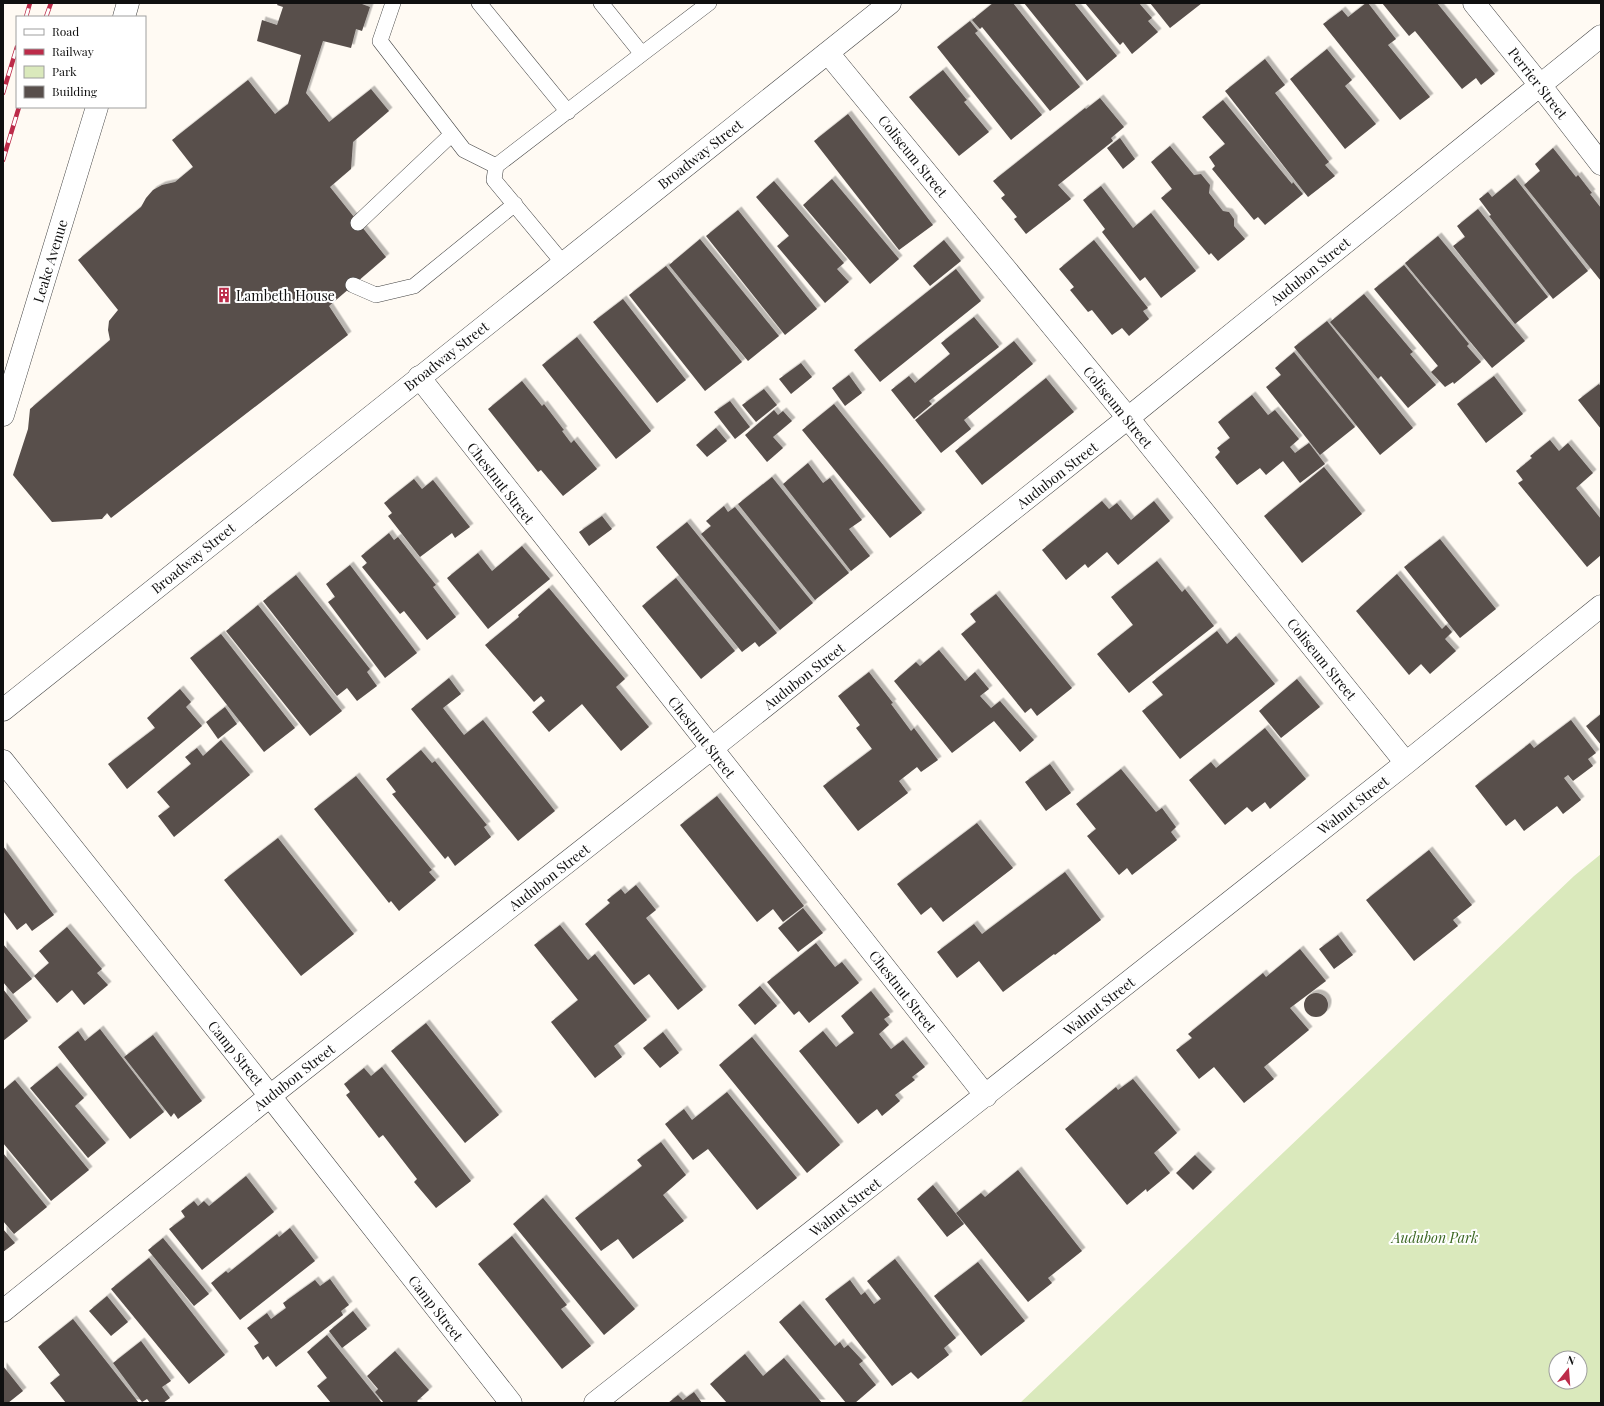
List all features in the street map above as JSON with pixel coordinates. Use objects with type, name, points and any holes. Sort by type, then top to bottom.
[{"type":"street","points":[[124,16],[128,3]]},
{"type":"street","name":"Broadway Street","points":[[4,708],[890,3]]},
{"type":"street","name":"Perrier Street","points":[[1474,3],[1601,164]]},
{"type":"street","name":"Audubon Street","points":[[3,1312],[270,1096],[712,749],[1128,418],[1601,36]]},
{"type":"street","name":"Coliseum Street","points":[[828,53],[1128,418],[1406,763]]},
{"type":"street","name":"Leake Avenue","points":[[3,415],[97,108]]},
{"type":"street","name":"Chestnut Street","points":[[419,378],[986,1096]]},
{"type":"street","name":"Walnut Street","points":[[595,1403],[986,1096],[1406,763],[1601,606]]},
{"type":"street","name":"Camp Street","points":[[3,761],[270,1096],[511,1403]]},
{"type":"lane","points":[[392,3],[380,41],[464,150],[496,166]]},
{"type":"lane","points":[[479,3],[568,112]]},
{"type":"lane","points":[[601,3],[642,54]]},
{"type":"lane","points":[[563,263],[494,180],[496,166],[709,3]]},
{"type":"lane","points":[[358,223],[451,135]]},
{"type":"lane","points":[[353,285],[376,295],[414,286],[514,204]]},
{"type":"green space","name":"Audubon Park","points":[[1601,854],[1601,1403],[1020,1403],[1574,876]]},
{"type":"building","name":"Lambeth House","points":[[278,3],[363,3],[362,4],[370,7],[362,31],[356,29],[351,48],[323,41],[306,93],[329,122],[371,89],[389,111],[353,142],[351,169],[330,187],[386,257],[329,306],[348,335],[111,518],[107,513],[102,519],[52,522],[13,475],[28,429],[30,409],[110,340],[108,330],[109,321],[118,310],[78,260],[141,207],[153,190],[162,185],[175,182],[193,167],[172,140],[248,80],[275,114],[288,104],[301,55],[257,41],[262,20],[277,25],[283,7],[277,5]]},
{"type":"building","points":[[993,3],[1013,3],[1080,87],[1050,111],[982,27],[980,29],[972,20]]},
{"type":"building","points":[[1024,3],[1074,3],[1117,56],[1087,81]]},
{"type":"building","points":[[1085,3],[1139,3],[1152,18],[1148,21],[1158,32],[1132,54],[1123,42],[1120,45]]},
{"type":"building","points":[[1150,3],[1202,3],[1170,28]]},
{"type":"building","points":[[1368,3],[1396,39],[1388,45],[1430,97],[1400,120],[1323,24],[1342,10],[1348,17]]},
{"type":"building","points":[[1382,3],[1437,3],[1495,74],[1481,85],[1476,78],[1462,89],[1415,31],[1409,36]]},
{"type":"building","points":[[970,21],[978,31],[975,33],[1042,115],[1011,140],[937,47]]},
{"type":"building","points":[[1327,49],[1352,80],[1345,86],[1376,124],[1345,149],[1290,79]]},
{"type":"building","points":[[1265,59],[1285,85],[1275,93],[1329,162],[1325,165],[1335,176],[1308,197],[1225,91]]},
{"type":"building","points":[[943,70],[967,100],[964,102],[989,132],[959,156],[909,97]]},
{"type":"building","points":[[1100,98],[1124,127],[1111,138],[1113,141],[1058,185],[1071,199],[1026,234],[1014,219],[1017,217],[1001,198],[1005,195],[993,181],[1085,108],[1086,109]]},
{"type":"building","points":[[1223,100],[1292,184],[1293,182],[1303,194],[1265,225],[1258,217],[1254,220],[1212,169],[1215,166],[1209,157],[1225,144],[1202,117]]},
{"type":"building","points":[[848,114],[933,225],[899,250],[814,141]]},
{"type":"building","points":[[1120,138],[1135,159],[1123,169],[1107,148]]},
{"type":"building","points":[[1170,146],[1194,175],[1201,174],[1210,185],[1209,193],[1223,211],[1229,212],[1234,219],[1234,226],[1245,239],[1218,261],[1211,253],[1209,255],[1161,198],[1172,189],[1151,162]]},
{"type":"building","points":[[1553,148],[1576,177],[1578,175],[1601,208],[1601,281],[1524,185],[1540,171],[1535,164]]},
{"type":"building","points":[[1515,178],[1588,271],[1553,299],[1489,216],[1491,215],[1479,199],[1488,192],[1492,197]]},
{"type":"building","points":[[832,179],[899,259],[870,284],[803,205]]},
{"type":"building","points":[[774,181],[844,263],[837,269],[849,282],[825,303],[777,246],[789,236],[756,197]]},
{"type":"building","points":[[1101,186],[1133,228],[1151,213],[1196,271],[1161,298],[1145,277],[1140,281],[1102,232],[1105,229],[1083,200]]},
{"type":"building","points":[[1478,209],[1548,297],[1515,324],[1453,246],[1465,237],[1457,226]]},
{"type":"building","points":[[738,210],[817,309],[785,335],[706,236]]},
{"type":"building","points":[[1438,236],[1525,341],[1492,368],[1405,263]]},
{"type":"building","points":[[700,239],[779,336],[748,361],[669,265]]},
{"type":"building","points":[[944,240],[961,261],[930,286],[913,266]]},
{"type":"building","points":[[1094,240],[1148,308],[1143,311],[1149,319],[1129,336],[1122,328],[1112,335],[1092,310],[1088,312],[1070,290],[1074,287],[1059,269]]},
{"type":"building","points":[[1404,265],[1469,344],[1467,346],[1481,362],[1454,384],[1453,382],[1445,387],[1431,372],[1438,366],[1374,289]]},
{"type":"building","points":[[666,266],[742,362],[705,391],[629,295]]},
{"type":"building","points":[[956,269],[981,301],[880,382],[854,350]]},
{"type":"building","points":[[1364,294],[1413,352],[1410,354],[1436,385],[1408,408],[1381,376],[1378,379],[1330,322]]},
{"type":"building","points":[[623,299],[686,380],[657,403],[593,322]]},
{"type":"building","points":[[974,317],[999,347],[929,401],[932,404],[914,419],[891,390],[909,376],[915,383],[950,354],[941,343]]},
{"type":"building","points":[[1327,321],[1413,428],[1380,455],[1294,347]]},
{"type":"building","points":[[577,337],[651,431],[616,459],[542,365]]},
{"type":"building","points":[[1014,341],[1033,364],[964,420],[971,429],[941,453],[915,420]]},
{"type":"building","points":[[1294,352],[1355,427],[1320,455],[1266,387],[1281,375],[1275,368]]},
{"type":"building","points":[[801,363],[812,377],[791,394],[779,379]]},
{"type":"building","points":[[849,375],[862,393],[845,406],[832,388]]},
{"type":"building","points":[[1494,376],[1523,414],[1486,443],[1457,404]]},
{"type":"building","points":[[1046,378],[1074,412],[982,485],[955,451]]},
{"type":"building","points":[[522,381],[542,406],[544,404],[564,430],[562,431],[571,443],[574,440],[597,469],[563,496],[541,470],[538,472],[488,409]]},
{"type":"building","points":[[1599,384],[1601,387],[1601,429],[1578,400]]},
{"type":"building","points":[[764,389],[777,405],[756,422],[742,405]]},
{"type":"building","points":[[1252,395],[1268,415],[1275,410],[1299,439],[1290,447],[1295,453],[1309,443],[1325,464],[1300,483],[1283,461],[1266,475],[1260,468],[1237,485],[1215,457],[1220,452],[1217,448],[1230,438],[1218,422]]},
{"type":"building","points":[[730,401],[750,427],[735,439],[714,412]]},
{"type":"building","points":[[834,404],[922,513],[890,538],[802,430]]},
{"type":"building","points":[[774,410],[778,415],[783,411],[792,421],[773,437],[783,448],[767,462],[745,435]]},
{"type":"building","points":[[716,428],[727,441],[707,457],[696,445]]},
{"type":"building","points":[[1550,440],[1559,451],[1568,443],[1593,473],[1576,488],[1601,519],[1601,555],[1587,567],[1518,483],[1523,480],[1516,471],[1532,458],[1530,456]]},
{"type":"building","points":[[808,463],[823,483],[830,478],[862,520],[849,529],[870,556],[851,571],[783,484]]},
{"type":"building","points":[[1324,467],[1362,514],[1302,563],[1264,516]]},
{"type":"building","points":[[772,477],[849,573],[815,600],[738,504]]},
{"type":"building","points":[[414,479],[422,489],[433,480],[470,527],[455,538],[452,533],[420,557],[388,516],[392,513],[384,503]]},
{"type":"building","points":[[1102,501],[1109,509],[1117,503],[1131,520],[1154,501],[1170,521],[1118,565],[1107,552],[1088,568],[1085,564],[1066,580],[1042,550]]},
{"type":"building","points":[[724,506],[728,512],[735,507],[813,603],[780,630],[701,534],[711,526],[706,521]]},
{"type":"building","points":[[602,516],[612,529],[589,546],[579,532]]},
{"type":"building","points":[[687,522],[777,633],[759,647],[755,642],[742,652],[656,547]]},
{"type":"building","points":[[389,533],[394,540],[398,537],[436,585],[433,587],[456,617],[427,640],[404,611],[400,614],[362,567],[367,563],[361,556]]},
{"type":"building","points":[[1440,539],[1496,609],[1460,638],[1404,567]]},
{"type":"building","points":[[522,546],[550,579],[488,629],[447,578],[478,553],[492,571]]},
{"type":"building","points":[[1157,561],[1182,592],[1185,589],[1214,626],[1129,693],[1097,654],[1133,625],[1111,597]]},
{"type":"building","points":[[350,565],[417,653],[385,678],[328,602],[335,597],[326,584]]},
{"type":"building","points":[[1397,574],[1442,629],[1446,625],[1452,632],[1445,639],[1456,651],[1430,674],[1421,664],[1409,675],[1356,611]]},
{"type":"building","points":[[296,575],[370,669],[367,672],[377,686],[357,701],[347,688],[337,696],[263,601]]},
{"type":"building","points":[[676,578],[735,651],[701,679],[642,606]]},
{"type":"building","points":[[549,588],[625,679],[616,687],[649,727],[621,751],[582,704],[549,732],[532,712],[545,701],[541,696],[534,702],[485,645],[519,617],[518,615]]},
{"type":"building","points":[[996,594],[1072,688],[1037,716],[1031,708],[1025,713],[961,634],[976,622],[970,614]]},
{"type":"building","points":[[258,605],[342,711],[310,736],[226,631]]},
{"type":"building","points":[[1217,631],[1227,644],[1236,636],[1275,684],[1180,759],[1142,711],[1163,695],[1152,682]]},
{"type":"building","points":[[221,634],[295,728],[264,752],[190,658]]},
{"type":"building","points":[[939,650],[965,681],[975,672],[989,689],[980,696],[991,708],[1000,701],[1034,740],[1020,752],[994,721],[952,753],[894,681],[916,662],[920,666]]},
{"type":"building","points":[[869,672],[893,703],[891,704],[911,731],[914,728],[938,760],[921,772],[917,767],[899,781],[908,793],[858,831],[823,786],[872,749],[856,728],[860,725],[838,696]]},
{"type":"building","points":[[449,678],[461,694],[443,708],[464,735],[483,720],[555,811],[518,841],[411,709]]},
{"type":"building","points":[[1297,679],[1320,707],[1281,738],[1259,711]]},
{"type":"building","points":[[180,689],[191,702],[186,707],[202,726],[127,789],[108,764],[155,728],[147,718]]},
{"type":"building","points":[[225,707],[237,724],[218,739],[206,722]]},
{"type":"building","points":[[1601,714],[1601,745],[1586,726]]},
{"type":"building","points":[[1571,720],[1596,753],[1588,759],[1593,766],[1573,781],[1568,775],[1564,778],[1581,800],[1563,814],[1557,806],[1524,831],[1515,819],[1506,826],[1475,786],[1530,743],[1534,748]]},
{"type":"building","points":[[1265,728],[1306,779],[1270,809],[1265,802],[1252,812],[1247,807],[1225,825],[1189,780],[1211,762],[1216,768]]},
{"type":"building","points":[[221,740],[250,775],[174,837],[158,816],[170,807],[157,792],[191,764],[185,757],[197,748],[203,756]]},
{"type":"building","points":[[421,750],[432,763],[435,761],[487,825],[484,827],[491,837],[455,866],[448,856],[445,859],[392,794],[396,792],[386,779]]},
{"type":"building","points":[[1050,764],[1071,793],[1046,811],[1025,782]]},
{"type":"building","points":[[1121,769],[1156,812],[1162,808],[1176,827],[1171,832],[1177,840],[1132,875],[1127,868],[1119,875],[1087,836],[1096,829],[1076,804]]},
{"type":"building","points":[[356,776],[432,870],[429,872],[436,880],[399,911],[391,901],[389,903],[314,809]]},
{"type":"building","points":[[717,796],[804,906],[783,922],[773,909],[757,922],[680,825]]},
{"type":"building","points":[[977,823],[1013,868],[943,922],[931,907],[921,915],[897,884]]},
{"type":"building","points":[[278,838],[354,934],[301,976],[224,880]]},
{"type":"building","points":[[3,846],[54,915],[32,931],[26,923],[17,930],[3,911]]},
{"type":"building","points":[[1429,850],[1472,905],[1453,920],[1458,926],[1414,961],[1366,900]]},
{"type":"building","points":[[1065,872],[1101,920],[1003,992],[979,961],[957,978],[937,952],[974,924],[982,934]]},
{"type":"building","points":[[636,885],[656,910],[646,918],[703,990],[678,1010],[649,974],[634,985],[585,924],[610,903],[607,900],[621,889],[625,894]]},
{"type":"building","points":[[803,908],[823,933],[798,952],[778,928]]},
{"type":"building","points":[[560,925],[588,960],[595,954],[647,1020],[614,1046],[622,1057],[595,1078],[551,1022],[578,1000],[534,945]]},
{"type":"building","points":[[67,927],[102,969],[97,973],[108,985],[84,1005],[72,990],[57,1003],[34,976],[49,963],[39,951]]},
{"type":"building","points":[[1338,935],[1353,955],[1334,969],[1319,949]]},
{"type":"building","points":[[816,943],[835,967],[842,962],[859,983],[809,1023],[799,1011],[794,1015],[767,982]]},
{"type":"building","points":[[3,944],[32,979],[13,994],[3,982]]},
{"type":"building","points":[[1300,949],[1326,981],[1290,1008],[1309,1030],[1264,1067],[1274,1079],[1244,1103],[1214,1067],[1199,1079],[1176,1050],[1192,1038],[1188,1034],[1263,973],[1266,977]]},
{"type":"building","points":[[760,986],[777,1006],[755,1025],[738,1005]]},
{"type":"building","points":[[3,989],[28,1021],[3,1041]]},
{"type":"building","points":[[871,991],[890,1015],[884,1019],[889,1025],[879,1034],[891,1049],[903,1040],[925,1067],[912,1077],[915,1080],[895,1095],[900,1101],[882,1116],[877,1109],[858,1124],[799,1051],[823,1031],[836,1047],[854,1033],[841,1016]]},
{"type":"building","points":[[1316,993],[1321,994],[1327,1000],[1327,1010],[1321,1016],[1316,1017],[1311,1016],[1305,1010],[1304,1005],[1305,1000],[1311,994]]},
{"type":"building","points":[[426,1023],[499,1115],[465,1143],[391,1051]]},
{"type":"building","points":[[100,1029],[164,1112],[130,1139],[58,1047],[78,1031],[85,1041]]},
{"type":"building","points":[[663,1032],[679,1053],[660,1068],[643,1048]]},
{"type":"building","points":[[153,1035],[202,1101],[178,1119],[174,1113],[171,1117],[124,1057]]},
{"type":"building","points":[[752,1037],[840,1145],[807,1173],[719,1065]]},
{"type":"building","points":[[57,1066],[84,1098],[75,1106],[106,1143],[88,1158],[30,1088]]},
{"type":"building","points":[[382,1067],[471,1181],[436,1208],[414,1182],[417,1179],[383,1135],[379,1138],[346,1095],[350,1092],[344,1084],[364,1068],[371,1076]]},
{"type":"building","points":[[1133,1079],[1177,1133],[1154,1153],[1170,1173],[1147,1192],[1146,1189],[1127,1205],[1065,1129],[1116,1087],[1118,1090]]},
{"type":"building","points":[[15,1080],[89,1170],[51,1201],[3,1143],[3,1090]]},
{"type":"building","points":[[727,1092],[797,1178],[757,1210],[708,1149],[693,1160],[665,1124],[684,1109],[692,1120]]},
{"type":"building","points":[[661,1142],[686,1175],[663,1195],[684,1221],[633,1259],[618,1239],[601,1251],[575,1218],[642,1166],[637,1160]]},
{"type":"building","points":[[3,1153],[47,1207],[14,1234],[3,1221]]},
{"type":"building","points":[[1195,1155],[1212,1172],[1193,1190],[1176,1173]]},
{"type":"building","points":[[1018,1170],[1082,1251],[1048,1278],[1052,1283],[1028,1302],[956,1213],[981,1193],[985,1197]]},
{"type":"building","points":[[246,1176],[274,1212],[202,1270],[169,1229],[185,1217],[181,1211],[194,1201],[198,1206],[204,1201],[209,1206]]},
{"type":"building","points":[[933,1185],[964,1224],[947,1237],[917,1199]]},
{"type":"building","points":[[543,1198],[635,1309],[604,1335],[513,1224]]},
{"type":"building","points":[[290,1228],[315,1261],[240,1320],[211,1283],[226,1271],[228,1273],[277,1234],[279,1237]]},
{"type":"building","points":[[3,1229],[15,1243],[3,1252]]},
{"type":"building","points":[[512,1236],[567,1305],[561,1309],[591,1346],[562,1369],[478,1264]]},
{"type":"building","points":[[163,1238],[209,1294],[194,1306],[148,1250]]},
{"type":"building","points":[[149,1258],[225,1355],[189,1384],[111,1289]]},
{"type":"building","points":[[895,1259],[956,1338],[944,1348],[949,1355],[918,1379],[911,1372],[892,1386],[825,1299],[850,1280],[861,1295],[865,1292],[874,1304],[881,1299],[867,1281]]},
{"type":"building","points":[[978,1262],[1025,1321],[981,1356],[934,1296]]},
{"type":"building","points":[[330,1279],[349,1305],[341,1311],[343,1315],[276,1367],[268,1356],[263,1360],[254,1346],[259,1343],[247,1328],[267,1313],[271,1319],[286,1308],[283,1303],[315,1280],[320,1286]]},
{"type":"building","points":[[107,1296],[128,1322],[111,1336],[89,1311]]},
{"type":"building","points":[[800,1304],[835,1346],[840,1342],[844,1348],[848,1345],[863,1361],[859,1364],[876,1385],[855,1403],[846,1403],[779,1322]]},
{"type":"building","points":[[353,1311],[367,1329],[342,1348],[329,1331]]},
{"type":"building","points":[[73,1319],[139,1403],[66,1403],[50,1383],[60,1375],[38,1347]]},
{"type":"building","points":[[327,1335],[382,1403],[331,1403],[317,1386],[327,1378],[307,1352]]},
{"type":"building","points":[[141,1341],[171,1381],[162,1387],[170,1398],[163,1403],[150,1403],[147,1399],[142,1402],[113,1363]]},
{"type":"building","points":[[395,1351],[429,1390],[417,1401],[419,1403],[384,1403],[375,1392],[378,1389],[367,1376]]},
{"type":"building","points":[[745,1354],[763,1376],[784,1358],[822,1403],[727,1403],[710,1384]]},
{"type":"building","points":[[3,1366],[23,1391],[8,1403],[3,1403]]},
{"type":"building","points":[[694,1392],[702,1403],[668,1403],[678,1395],[683,1400]]},
{"type":"railway","points":[[26,16],[30,3]]},
{"type":"railway","points":[[46,16],[51,3]]},
{"type":"railway","points":[[3,93],[16,50]]},
{"type":"railway","points":[[3,160],[19,108]]},
{"type":"place","name":"Lambeth House","points":[[224,295]]}]
